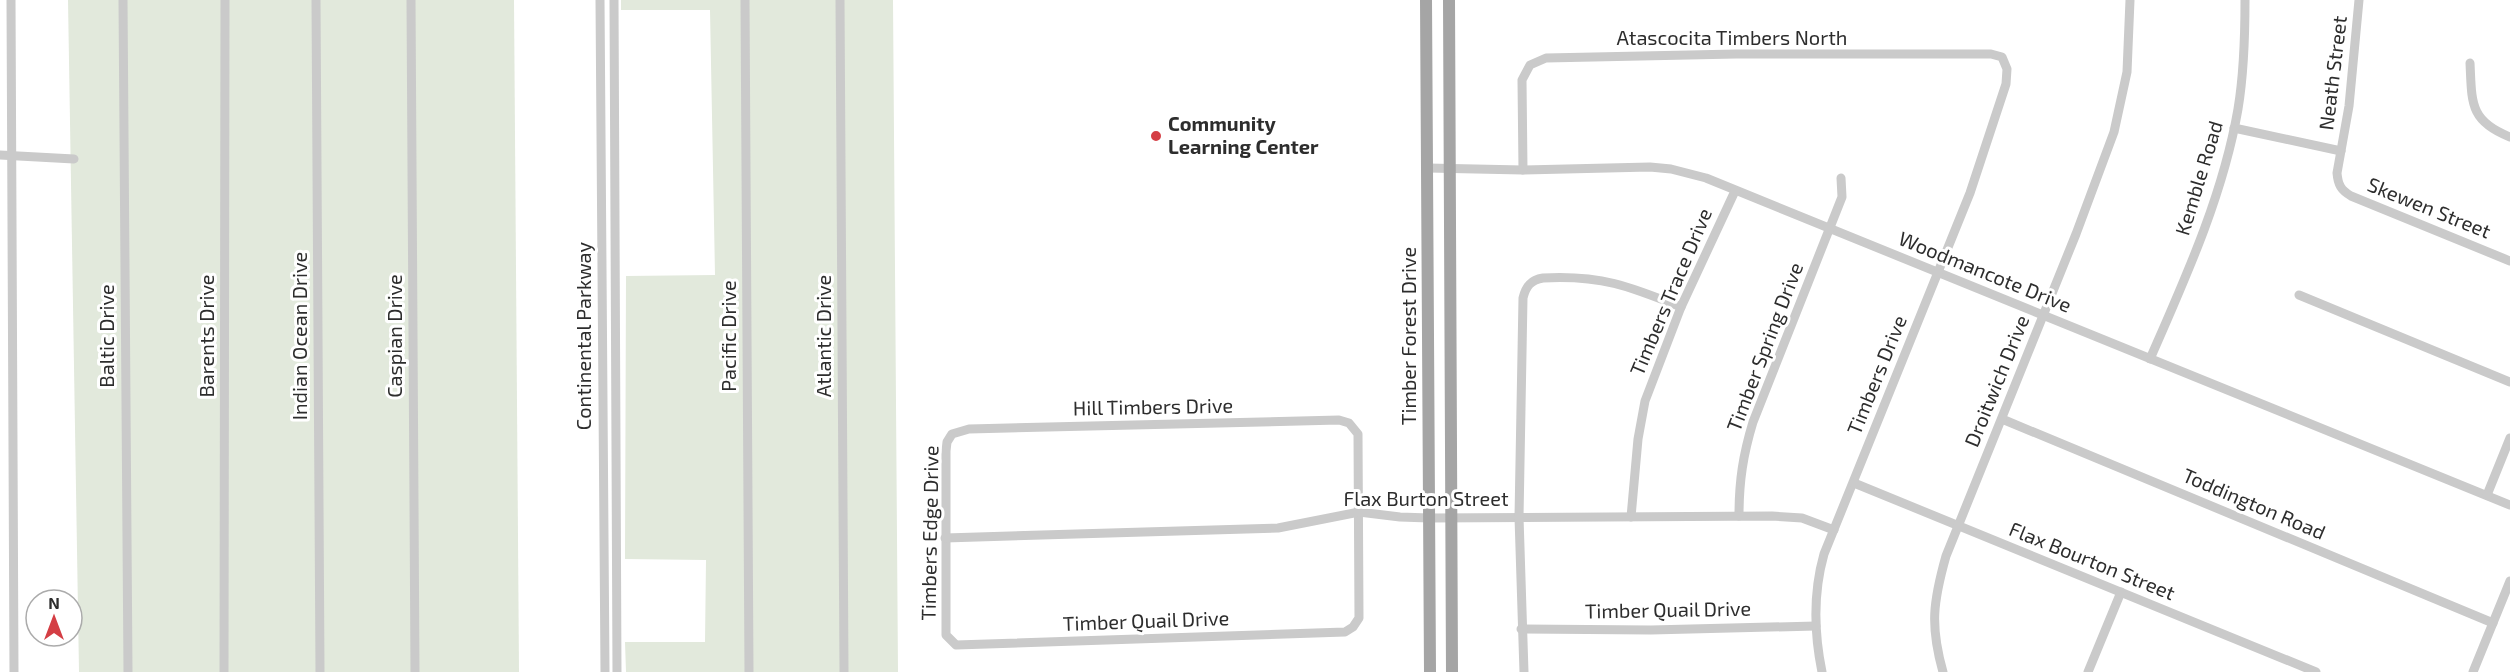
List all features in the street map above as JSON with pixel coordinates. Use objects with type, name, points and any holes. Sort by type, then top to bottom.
[{"type":"main road","name":"Timber Forest Drive","points":[[1426,0],[1430,672]]},
{"type":"main road","points":[[1449,0],[1452,672]]},
{"type":"main road","points":[[1428,352],[1451,351]]},
{"type":"street","points":[[11,0],[14,672]]},
{"type":"street","name":"Baltic Drive","points":[[123,0],[128,672]]},
{"type":"street","name":"Barents Drive","points":[[224,672],[225,0]]},
{"type":"street","name":"Indian Ocean Drive","points":[[316,0],[320,672]]},
{"type":"street","name":"Caspian Drive","points":[[411,0],[415,672]]},
{"type":"street","name":"Continental Parkway","points":[[600,0],[604,672]]},
{"type":"street","name":"Continental Parkway","points":[[614,0],[617,672]]},
{"type":"street","name":"Pacific Drive","points":[[745,0],[748,672]]},
{"type":"street","name":"Atlantic Drive","points":[[840,0],[844,672]]},
{"type":"street","name":"Droitwich Drive","points":[[1943,672],[1936,645],[1934,610],[1943,568],[1958,525],[2104,161],[2122,103],[2129,42],[2130,0]]},
{"type":"street","name":"Kemble Road","points":[[2150,359],[2212,207],[2234,128],[2243,71],[2246,0]]},
{"type":"street","name":"Neath Street","points":[[2341,151],[2349,106],[2359,0]]},
{"type":"street","name":"Atascocita Timbers North","points":[[1523,170],[1522,80],[1530,65],[1546,58],[1736,54],[1991,54],[2002,57],[2007,69],[2002,96]]},
{"type":"street","points":[[2470,63],[2472,100],[2475,111],[2486,126],[2510,137]]},
{"type":"street","name":"Timbers Drive","points":[[1822,672],[1816,626],[1820,568],[1970,193],[2002,96]]},
{"type":"street","points":[[2234,128],[2341,151]]},
{"type":"street","name":"Skewen Street","points":[[2341,151],[2337,173],[2338,183],[2343,191],[2510,261]]},
{"type":"street","points":[[0,155],[74,159]]},
{"type":"street","name":"Woodmancote Drive","points":[[1428,168],[1671,169],[1706,178],[2510,505]]},
{"type":"street","name":"Timber Spring Drive","points":[[1739,516],[1739,482],[1743,453],[1753,422],[1831,229],[1842,197],[1841,178]]},
{"type":"street","name":"Timbers Trace Drive","points":[[1631,517],[1638,439],[1645,401],[1681,307],[1735,190]]},
{"type":"street","points":[[1524,672],[1519,517],[1522,320],[1526,287],[1536,279],[1543,278],[1580,278],[1612,282],[1681,307]]},
{"type":"street","points":[[2299,295],[2510,381]]},
{"type":"street","name":"Toddington Road","points":[[2002,419],[2493,622]]},
{"type":"street","name":"Hill Timbers Drive","points":[[952,434],[969,429],[1339,420],[1349,423],[1358,434],[1359,512]]},
{"type":"street","name":"Timbers Edge Drive","points":[[946,633],[946,451],[947,442],[952,434]]},
{"type":"street","points":[[2487,495],[2510,438]]},
{"type":"street","name":"Flax Bourton Street","points":[[1854,483],[2315,672]]},
{"type":"street","name":"Flax Burton Street","points":[[945,538],[1278,528],[1359,512],[1429,518],[1795,516],[1834,530]]},
{"type":"street","name":"Timber Quail Drive","points":[[946,633],[956,645],[1345,632],[1353,627],[1359,618],[1359,512]]},
{"type":"street","points":[[2473,672],[2510,581]]},
{"type":"street","points":[[2088,672],[2121,592]]},
{"type":"street","name":"Timber Quail Drive","points":[[1521,629],[1651,630],[1816,626]]},
{"type":"shaded area","points":[[68,0],[514,0],[519,672],[79,672],[79,648],[84,648],[84,588],[78,588]]},
{"type":"shaded area","points":[[621,0],[893,0],[898,672],[626,672],[625,642],[705,642],[706,560],[625,559],[626,276],[715,275],[710,10],[621,10]]},
{"type":"place","name":"Community Learning Center","points":[[1156,136]]}]
